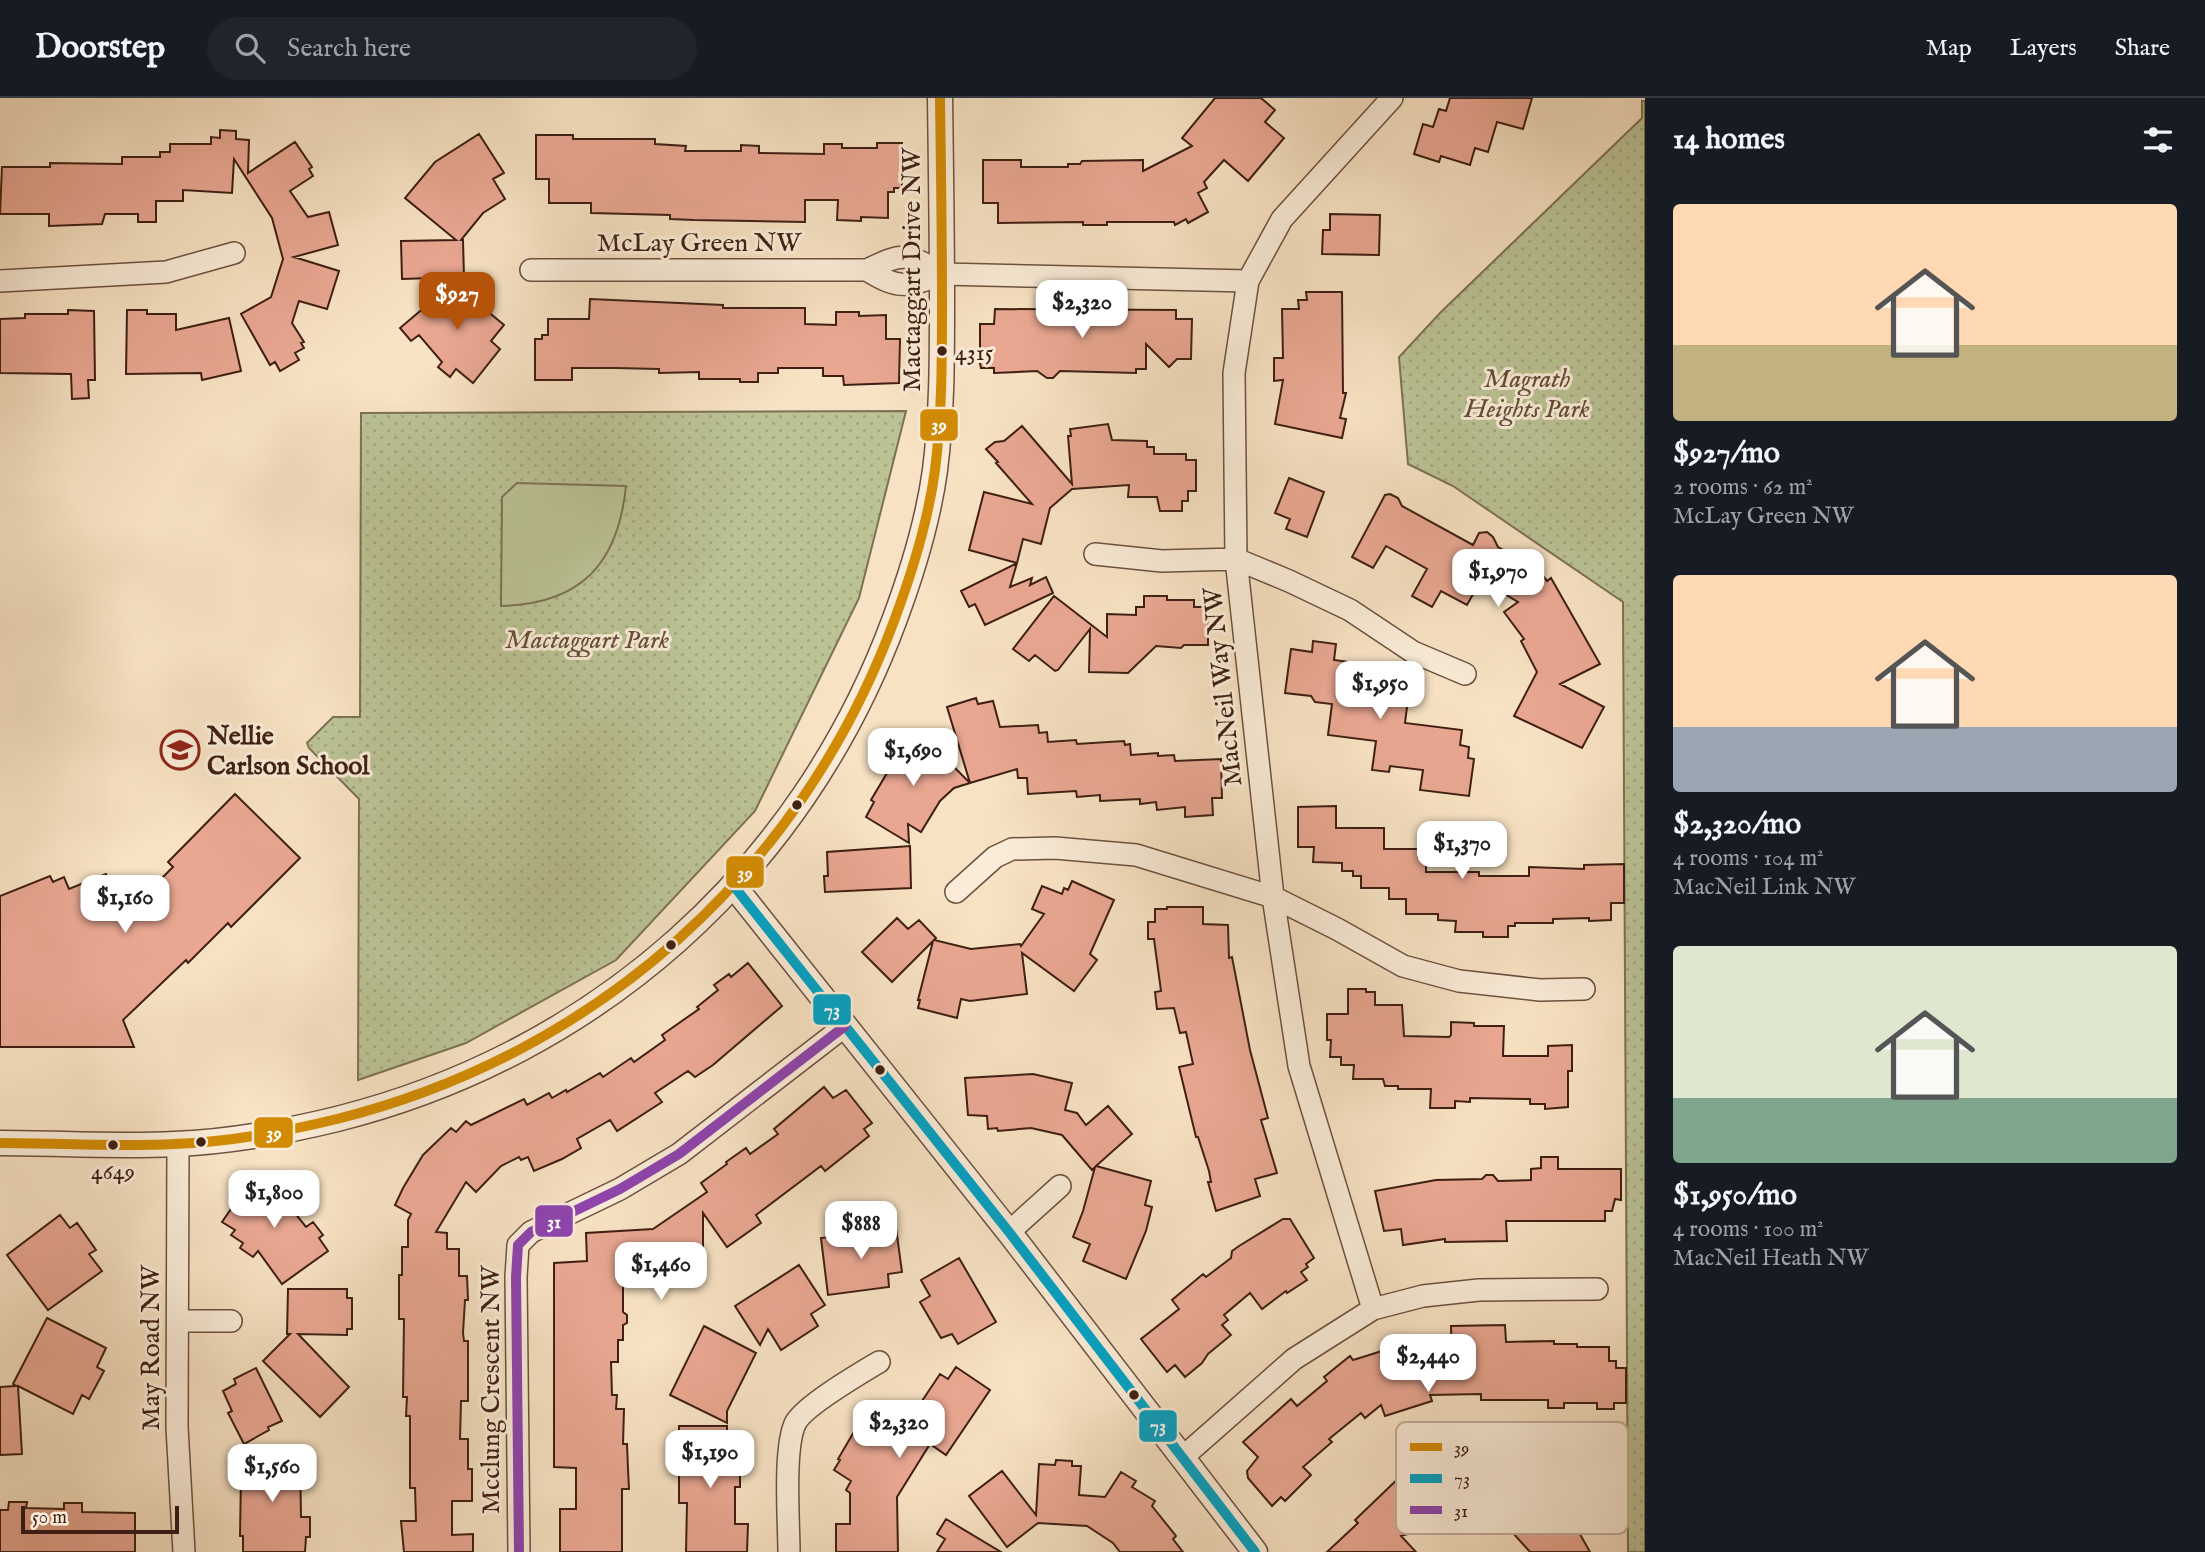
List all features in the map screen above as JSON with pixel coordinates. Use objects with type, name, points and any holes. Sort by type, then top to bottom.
[{"type":"street","name":"Mactaggart Drive NW","points":[[0,1143],[178,1144],[254,1135],[336,1119],[422,1093],[502,1059],[555,1031],[605,999],[681,936],[733,885],[813,784],[847,727],[868,685],[900,604],[920,540],[934,472],[941,391],[940,98]]},
{"type":"street","name":"MacNeil Way NW","points":[[1373,1309],[1299,1066],[1273,897],[1237,559],[1234,373],[1248,281],[1282,219],[1392,98]]},
{"type":"street","points":[[0,281],[166,272],[234,253]]},
{"type":"street","name":"McLay Green NW","points":[[531,270],[867,270],[897,257],[915,258],[942,274]]},
{"type":"street","points":[[942,274],[1248,281]]},
{"type":"street","points":[[1096,554],[1162,561],[1237,559],[1350,610],[1413,652],[1465,674]]},
{"type":"street","points":[[957,892],[995,857],[1012,849],[1055,848],[1136,855],[1273,897],[1404,966],[1459,981],[1540,990],[1584,989]]},
{"type":"street","points":[[733,885],[1009,1232],[1255,1552]]},
{"type":"street","name":"Mcclung Crescent NW","points":[[519,1552],[516,1277],[518,1245],[531,1232],[620,1189],[679,1154],[845,1026]]},
{"type":"street","name":"May Road NW","points":[[178,1144],[177,1427],[184,1552]]},
{"type":"street","points":[[1009,1232],[1060,1186]]},
{"type":"street","points":[[1183,1457],[1294,1359],[1373,1309],[1423,1296],[1479,1290],[1597,1289]]},
{"type":"street","points":[[178,1321],[231,1321]]},
{"type":"street","points":[[789,1552],[789,1452],[796,1422],[818,1402],[878,1362]]},
{"type":"green space","name":"Magrath Heights Park","points":[[1642,101],[1645,101],[1645,1552],[1628,1552],[1623,602],[1453,486],[1408,464],[1399,357],[1441,312],[1642,118]]},
{"type":"green space","name":"Mactaggart Park","points":[[906,411],[859,598],[755,811],[616,960],[466,1043],[358,1080],[359,799],[307,743],[333,717],[360,717],[361,413]]},
{"type":"green space","points":[[517,483],[626,486],[622,513],[614,537],[604,558],[590,575],[574,588],[553,597],[501,606],[502,497]]},
{"type":"building","points":[[1215,98],[1261,98],[1275,110],[1265,122],[1284,138],[1248,181],[1224,160],[1204,182],[1207,188],[1198,193],[1208,212],[1188,223],[1186,219],[1175,225],[1174,222],[1107,222],[1107,225],[1083,225],[1083,222],[998,223],[998,203],[983,203],[983,160],[1021,160],[1021,167],[1068,167],[1068,164],[1080,164],[1082,161],[1143,160],[1143,171],[1192,146],[1182,138]]},
{"type":"building","points":[[1450,98],[1532,98],[1523,129],[1497,122],[1488,152],[1475,148],[1470,165],[1441,156],[1439,162],[1414,154],[1423,124],[1433,127],[1439,109],[1446,111]]},
{"type":"building","points":[[220,130],[236,131],[236,139],[249,140],[248,173],[295,142],[312,167],[309,169],[313,176],[290,191],[308,217],[329,212],[338,245],[294,257],[339,271],[327,309],[299,301],[292,323],[304,342],[301,343],[304,348],[295,353],[299,360],[280,371],[275,362],[270,365],[241,314],[271,297],[283,259],[272,218],[234,159],[232,193],[183,190],[183,201],[156,201],[156,222],[138,222],[138,214],[105,214],[102,224],[49,226],[49,214],[0,214],[2,167],[50,167],[50,163],[122,164],[122,157],[160,157],[160,152],[170,152],[170,144],[211,144],[211,137],[220,138]]},
{"type":"building","points":[[479,134],[504,173],[493,179],[505,199],[483,213],[461,240],[464,277],[402,279],[401,241],[456,240],[405,198],[435,162]]},
{"type":"building","points":[[536,135],[573,135],[573,139],[655,139],[655,144],[686,146],[685,151],[741,151],[741,145],[759,146],[759,153],[824,154],[824,144],[842,144],[842,148],[877,148],[877,143],[902,143],[902,188],[894,188],[894,192],[888,192],[888,218],[861,217],[861,221],[837,220],[838,200],[805,200],[805,222],[670,219],[670,215],[591,213],[591,203],[549,203],[549,179],[536,179]]},
{"type":"building","points":[[1330,214],[1380,215],[1379,255],[1322,254],[1323,230],[1330,230]]},
{"type":"building","points":[[458,279],[480,305],[504,325],[491,341],[500,349],[473,383],[456,369],[450,377],[438,367],[442,362],[419,335],[411,341],[400,328]]},
{"type":"building","points":[[1306,292],[1342,292],[1343,393],[1346,393],[1340,418],[1346,419],[1342,438],[1275,424],[1283,380],[1274,381],[1274,358],[1283,358],[1282,309],[1299,309],[1298,300],[1307,300]]},
{"type":"building","points":[[590,299],[723,305],[723,308],[805,308],[805,324],[836,325],[836,312],[859,312],[859,316],[886,315],[886,339],[900,339],[899,383],[844,385],[843,376],[823,376],[823,368],[778,368],[778,373],[758,373],[758,382],[699,379],[699,372],[659,373],[659,369],[616,368],[572,368],[572,380],[535,380],[535,339],[548,335],[548,319],[589,319]]},
{"type":"building","points":[[995,309],[1176,310],[1176,319],[1192,319],[1191,359],[1177,359],[1169,367],[1146,344],[1146,369],[1136,369],[1136,373],[1060,371],[1053,378],[1047,378],[1037,371],[994,373],[994,368],[981,368],[980,324],[994,324]]},
{"type":"building","points":[[68,310],[94,311],[95,380],[88,380],[89,398],[72,399],[71,374],[0,373],[0,319],[25,318],[25,314],[68,314]]},
{"type":"building","points":[[127,310],[147,310],[147,314],[176,314],[176,330],[229,318],[241,371],[202,380],[201,373],[126,374]]},
{"type":"building","points":[[1108,424],[1112,440],[1147,441],[1147,447],[1154,447],[1154,454],[1186,454],[1186,460],[1196,460],[1196,491],[1188,491],[1188,501],[1182,501],[1182,511],[1160,511],[1157,497],[1128,497],[1129,485],[1072,489],[1050,508],[1041,544],[1023,539],[1017,563],[969,550],[984,492],[1032,504],[986,449],[995,442],[1004,441],[1022,426],[1072,484],[1068,436],[1071,436],[1070,429]]},
{"type":"building","points":[[1289,478],[1324,492],[1307,537],[1286,529],[1290,519],[1275,513]]},
{"type":"building","points":[[1385,495],[1398,498],[1402,506],[1473,545],[1479,533],[1487,532],[1498,547],[1539,570],[1547,581],[1551,578],[1600,664],[1560,684],[1604,707],[1582,748],[1514,716],[1537,672],[1521,641],[1524,639],[1504,612],[1518,602],[1481,580],[1467,605],[1441,591],[1432,607],[1412,596],[1427,569],[1386,546],[1373,568],[1352,557]]},
{"type":"building","points":[[1017,563],[1010,587],[1032,578],[1030,585],[1046,577],[1053,593],[985,625],[975,604],[969,607],[961,591]]},
{"type":"building","points":[[1054,596],[1107,637],[1107,614],[1136,615],[1136,607],[1144,607],[1144,596],[1167,596],[1167,600],[1194,600],[1194,607],[1208,607],[1208,645],[1184,645],[1181,648],[1156,646],[1128,673],[1089,672],[1090,629],[1055,671],[1035,655],[1029,661],[1013,649]]},
{"type":"building","points":[[1313,641],[1336,644],[1334,660],[1364,664],[1361,691],[1408,699],[1405,723],[1462,730],[1460,745],[1469,747],[1468,758],[1474,759],[1469,796],[1420,790],[1423,770],[1390,766],[1389,772],[1372,770],[1376,741],[1328,735],[1332,704],[1315,702],[1311,696],[1285,693],[1291,649],[1312,652]]},
{"type":"building","points":[[976,698],[978,704],[993,701],[1000,727],[1038,725],[1039,733],[1047,732],[1048,742],[1076,740],[1077,744],[1124,741],[1125,745],[1130,744],[1131,755],[1174,755],[1175,761],[1221,759],[1222,798],[1212,798],[1213,815],[1185,817],[1185,807],[1157,810],[1156,802],[1140,804],[1140,799],[1100,801],[1100,795],[1077,797],[1076,791],[1028,794],[1027,778],[1018,778],[1017,769],[970,783],[947,707]]},
{"type":"building","points":[[922,735],[970,783],[954,788],[940,801],[921,832],[908,824],[909,843],[866,817],[874,802],[871,800],[887,773],[882,770]]},
{"type":"building","points":[[235,794],[300,858],[231,927],[228,923],[188,963],[186,960],[123,1020],[134,1047],[0,1047],[0,896],[50,876],[53,882],[64,877],[69,889],[106,874],[125,922],[160,887],[156,884],[173,867],[168,862]]},
{"type":"building","points":[[1336,806],[1336,828],[1384,828],[1384,849],[1418,849],[1418,857],[1426,857],[1426,872],[1529,876],[1529,867],[1584,869],[1584,865],[1624,864],[1624,903],[1611,903],[1611,920],[1553,919],[1553,923],[1515,923],[1515,926],[1508,926],[1508,937],[1483,937],[1483,932],[1455,932],[1456,921],[1438,920],[1438,914],[1406,914],[1406,899],[1389,899],[1389,888],[1361,888],[1361,876],[1353,876],[1353,871],[1342,871],[1342,863],[1313,862],[1314,847],[1298,847],[1298,807]]},
{"type":"building","points":[[910,846],[911,888],[825,892],[824,876],[828,876],[827,852]]},
{"type":"building","points":[[1072,881],[1114,900],[1090,954],[1097,960],[1074,991],[1022,953],[1027,994],[970,1001],[961,999],[957,1018],[918,1008],[933,941],[892,982],[862,952],[897,918],[908,929],[919,920],[936,938],[934,940],[971,949],[1021,946],[1044,914],[1032,909],[1042,886],[1062,894],[1064,888],[1068,890]]},
{"type":"building","points":[[1203,907],[1203,924],[1228,925],[1229,958],[1232,957],[1250,1050],[1268,1118],[1261,1120],[1277,1173],[1255,1179],[1260,1196],[1216,1211],[1208,1182],[1211,1182],[1209,1171],[1196,1137],[1179,1067],[1193,1064],[1186,1032],[1180,1033],[1174,1008],[1157,1009],[1155,992],[1161,991],[1154,939],[1148,939],[1148,922],[1155,922],[1155,909]]},
{"type":"building","points":[[748,963],[782,1006],[713,1065],[695,1077],[688,1071],[655,1093],[662,1102],[617,1131],[610,1120],[577,1139],[581,1148],[534,1171],[528,1157],[521,1160],[519,1157],[501,1166],[476,1192],[466,1182],[436,1232],[447,1233],[447,1249],[459,1249],[459,1276],[467,1276],[468,1300],[465,1300],[463,1333],[464,1341],[468,1341],[468,1401],[461,1401],[460,1439],[468,1439],[472,1501],[452,1501],[452,1535],[473,1534],[473,1552],[404,1552],[401,1521],[416,1521],[415,1488],[410,1488],[410,1416],[406,1416],[407,1397],[403,1397],[404,1319],[399,1319],[402,1247],[408,1247],[408,1220],[411,1214],[395,1205],[403,1188],[423,1155],[451,1128],[456,1132],[466,1121],[471,1125],[524,1099],[527,1105],[549,1093],[552,1098],[600,1073],[603,1077],[631,1058],[634,1062],[665,1040],[662,1035],[699,1009],[697,1007],[718,990],[714,985],[729,974],[731,977]]},
{"type":"building","points":[[1348,989],[1375,992],[1375,1005],[1402,1005],[1404,1036],[1449,1037],[1451,1022],[1474,1023],[1474,1026],[1504,1026],[1503,1056],[1548,1056],[1548,1046],[1572,1045],[1572,1071],[1568,1071],[1568,1107],[1545,1109],[1545,1104],[1530,1104],[1530,1099],[1470,1098],[1470,1102],[1455,1101],[1455,1108],[1430,1108],[1431,1089],[1398,1089],[1398,1086],[1385,1086],[1383,1079],[1353,1079],[1354,1065],[1341,1065],[1341,1057],[1330,1057],[1331,1040],[1327,1040],[1327,1014],[1348,1014]]},
{"type":"building","points":[[1033,1074],[1072,1083],[1065,1110],[1077,1113],[1086,1125],[1108,1106],[1132,1134],[1096,1166],[1151,1181],[1145,1205],[1152,1207],[1146,1231],[1126,1279],[1083,1261],[1090,1244],[1073,1237],[1095,1167],[1092,1170],[1062,1135],[1031,1128],[998,1131],[997,1128],[988,1129],[987,1116],[968,1115],[965,1078]]},
{"type":"building","points":[[824,1087],[833,1098],[846,1090],[872,1123],[864,1129],[869,1136],[825,1171],[821,1166],[756,1215],[761,1223],[727,1247],[703,1213],[703,1269],[678,1269],[678,1275],[633,1275],[633,1279],[626,1279],[626,1285],[623,1286],[623,1312],[627,1315],[627,1323],[623,1325],[623,1340],[618,1340],[618,1362],[611,1362],[612,1395],[617,1395],[616,1409],[624,1409],[623,1444],[627,1444],[629,1489],[622,1489],[622,1552],[560,1552],[560,1509],[576,1509],[576,1468],[554,1467],[554,1263],[587,1261],[586,1233],[653,1229],[707,1192],[701,1183],[727,1164],[726,1162],[746,1148],[750,1154],[778,1134],[774,1129]]},
{"type":"building","points":[[1541,1157],[1558,1157],[1558,1169],[1621,1169],[1621,1200],[1615,1199],[1612,1211],[1605,1211],[1605,1221],[1506,1221],[1507,1241],[1445,1242],[1445,1239],[1403,1245],[1401,1229],[1384,1231],[1375,1191],[1436,1180],[1482,1179],[1486,1175],[1493,1175],[1498,1181],[1531,1180],[1531,1169],[1541,1168]]},
{"type":"building","points":[[253,1177],[267,1186],[271,1179],[285,1189],[281,1196],[306,1227],[313,1222],[323,1235],[319,1238],[328,1251],[282,1284],[258,1251],[253,1257],[240,1248],[243,1243],[231,1235],[235,1230],[222,1222]]},
{"type":"building","points":[[60,1215],[70,1228],[77,1223],[96,1250],[89,1254],[102,1271],[48,1310],[7,1255]]},
{"type":"building","points":[[1283,1219],[1290,1219],[1314,1258],[1301,1272],[1307,1280],[1287,1293],[1286,1291],[1262,1309],[1250,1293],[1224,1315],[1228,1320],[1222,1325],[1231,1335],[1208,1354],[1202,1363],[1185,1377],[1175,1365],[1167,1372],[1141,1339],[1179,1309],[1172,1300],[1203,1274],[1206,1277],[1231,1258],[1232,1251]]},
{"type":"building","points":[[896,1228],[902,1272],[888,1274],[889,1287],[828,1295],[821,1238]]},
{"type":"building","points":[[959,1258],[996,1322],[958,1344],[952,1334],[941,1338],[920,1302],[930,1296],[921,1280]]},
{"type":"building","points":[[799,1265],[825,1305],[811,1314],[818,1326],[781,1350],[768,1329],[760,1345],[735,1306]]},
{"type":"building","points":[[288,1289],[347,1289],[347,1298],[352,1298],[352,1329],[347,1329],[347,1335],[298,1334],[349,1387],[320,1417],[263,1361],[290,1334],[287,1334]]},
{"type":"building","points":[[47,1318],[106,1348],[97,1367],[104,1371],[89,1399],[82,1395],[73,1414],[18,1386],[22,1454],[0,1455],[0,1387],[16,1386],[13,1384]]},
{"type":"building","points":[[1505,1325],[1506,1342],[1554,1341],[1554,1344],[1577,1344],[1577,1347],[1609,1347],[1609,1361],[1616,1361],[1616,1368],[1626,1368],[1626,1403],[1614,1403],[1614,1409],[1597,1409],[1597,1403],[1564,1403],[1564,1408],[1548,1408],[1548,1400],[1481,1400],[1481,1394],[1430,1395],[1432,1401],[1385,1416],[1381,1405],[1365,1418],[1361,1413],[1329,1439],[1332,1442],[1303,1467],[1311,1475],[1285,1501],[1281,1497],[1272,1506],[1248,1478],[1247,1471],[1258,1457],[1243,1442],[1291,1399],[1297,1406],[1327,1381],[1324,1377],[1350,1356],[1353,1360],[1398,1346],[1402,1359],[1412,1356],[1452,1355],[1451,1326]]},
{"type":"building","points":[[704,1326],[756,1353],[727,1411],[727,1423],[670,1395]]},
{"type":"building","points":[[956,1367],[990,1390],[946,1455],[930,1444],[897,1497],[898,1552],[836,1552],[836,1524],[850,1524],[850,1493],[846,1490],[851,1481],[834,1470],[858,1425],[861,1427],[866,1418],[882,1428],[888,1419],[904,1428],[940,1374],[948,1379]]},
{"type":"building","points":[[256,1368],[282,1421],[268,1427],[269,1430],[244,1444],[228,1413],[232,1411],[223,1391],[236,1384],[234,1379]]},
{"type":"building","points":[[679,1426],[727,1426],[727,1444],[740,1444],[740,1487],[735,1487],[735,1524],[748,1524],[747,1552],[686,1552],[687,1503],[679,1503]]},
{"type":"building","points":[[238,1453],[294,1454],[294,1460],[300,1460],[301,1517],[310,1517],[310,1537],[306,1537],[305,1552],[243,1552],[243,1536],[240,1536],[241,1476],[238,1476]]},
{"type":"building","points":[[1056,1460],[1072,1461],[1072,1466],[1081,1466],[1079,1495],[1105,1497],[1121,1472],[1136,1481],[1132,1487],[1155,1501],[1152,1506],[1176,1536],[1173,1539],[1183,1552],[1120,1552],[1113,1543],[1087,1526],[1038,1523],[1007,1547],[969,1496],[1002,1471],[1036,1515],[1039,1464],[1055,1465]]},
{"type":"building","points":[[1396,1481],[1396,1534],[1408,1534],[1401,1536],[1416,1552],[1327,1552],[1358,1523],[1355,1520]]},
{"type":"building","points":[[9,1502],[27,1502],[26,1508],[64,1509],[64,1503],[82,1503],[82,1512],[135,1513],[135,1552],[0,1552],[0,1510],[8,1510]]},
{"type":"building","points":[[946,1519],[1001,1552],[937,1552],[945,1539],[937,1534]]},
{"type":"building","points":[[1514,1534],[1580,1534],[1590,1552],[1530,1552]]},
{"type":"transit line","name":"39","points":[[0,1143],[152,1145],[235,1139],[337,1119],[431,1089],[520,1049],[603,999],[678,940],[745,872],[804,796],[854,712],[894,621],[924,528],[935,470],[941,388],[940,98]]},
{"type":"transit line","name":"73","points":[[733,885],[1009,1232],[1255,1552]]},
{"type":"transit line","name":"31","points":[[519,1552],[516,1277],[518,1245],[531,1232],[620,1189],[679,1154],[845,1026]]},
{"type":"place","name":"4315","points":[[942,351]]},
{"type":"place","name":"Nellie Carlson School","points":[[180,750]]},
{"type":"place","name":"4649","points":[[113,1145]]}]
